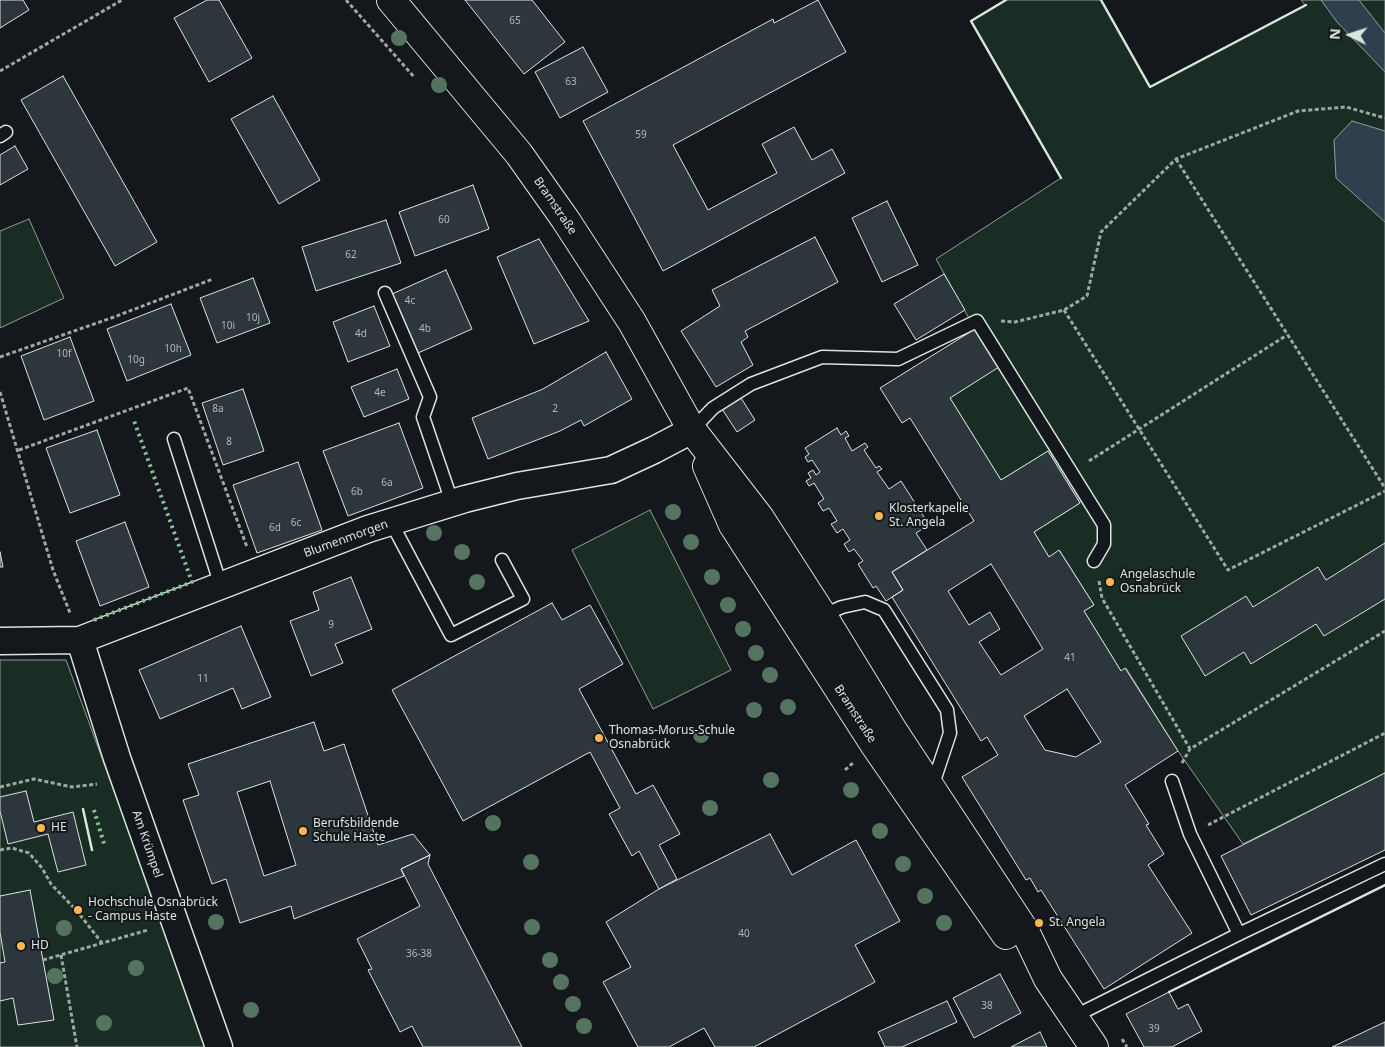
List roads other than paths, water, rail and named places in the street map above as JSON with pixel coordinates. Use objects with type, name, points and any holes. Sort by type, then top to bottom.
[{"type":"street","name":"Bramstraße","points":[[391,0],[519,154],[565,219],[632,322],[692,430],[760,518],[874,744],[1007,931],[1048,979],[1094,1047]]},
{"type":"street","name":"Blumenmorgen","points":[[0,641],[80,640],[368,529],[452,502],[517,486],[611,470],[692,430]]},
{"type":"street","name":"Bramstraße","points":[[812,622],[894,732],[931,789],[1007,931]]},
{"type":"street","name":"Am Krümpel","points":[[80,640],[117,758],[219,1047]]},
{"type":"lane","points":[[385,293],[430,397],[423,417],[452,502]]},
{"type":"lane","points":[[692,430],[713,408],[751,384],[822,357],[898,359],[977,321],[1104,525],[1104,544],[1094,561]]},
{"type":"lane","points":[[174,439],[221,586]]},
{"type":"lane","points":[[391,522],[451,635],[523,599],[502,560]]},
{"type":"lane","points":[[812,622],[842,607],[864,602],[884,610],[947,710],[950,734],[931,789]]},
{"type":"lane","points":[[1172,781],[1190,834],[1239,934]]},
{"type":"lane","points":[[1073,1017],[1385,864]]},
{"type":"water","points":[[1321,0],[1359,0],[1385,33],[1385,72],[1337,22]]},
{"type":"water","points":[[1352,121],[1385,131],[1385,222],[1336,178],[1334,140]]},
{"type":"place","name":"Klosterkapelle St. Angela","points":[[879,516]]},
{"type":"place","name":"Angelaschule Osnabrück","points":[[1110,582]]},
{"type":"place","name":"Thomas-Morus-Schule Osnabrück","points":[[599,738]]},
{"type":"place","name":"HE","points":[[41,828]]},
{"type":"place","name":"Berufsbildende Schule Haste","points":[[303,831]]},
{"type":"place","name":"Hochschule Osnabrück - Campus Haste","points":[[78,910]]},
{"type":"place","name":"St. Angela","points":[[1039,923]]},
{"type":"place","name":"HD","points":[[21,946]]}]
